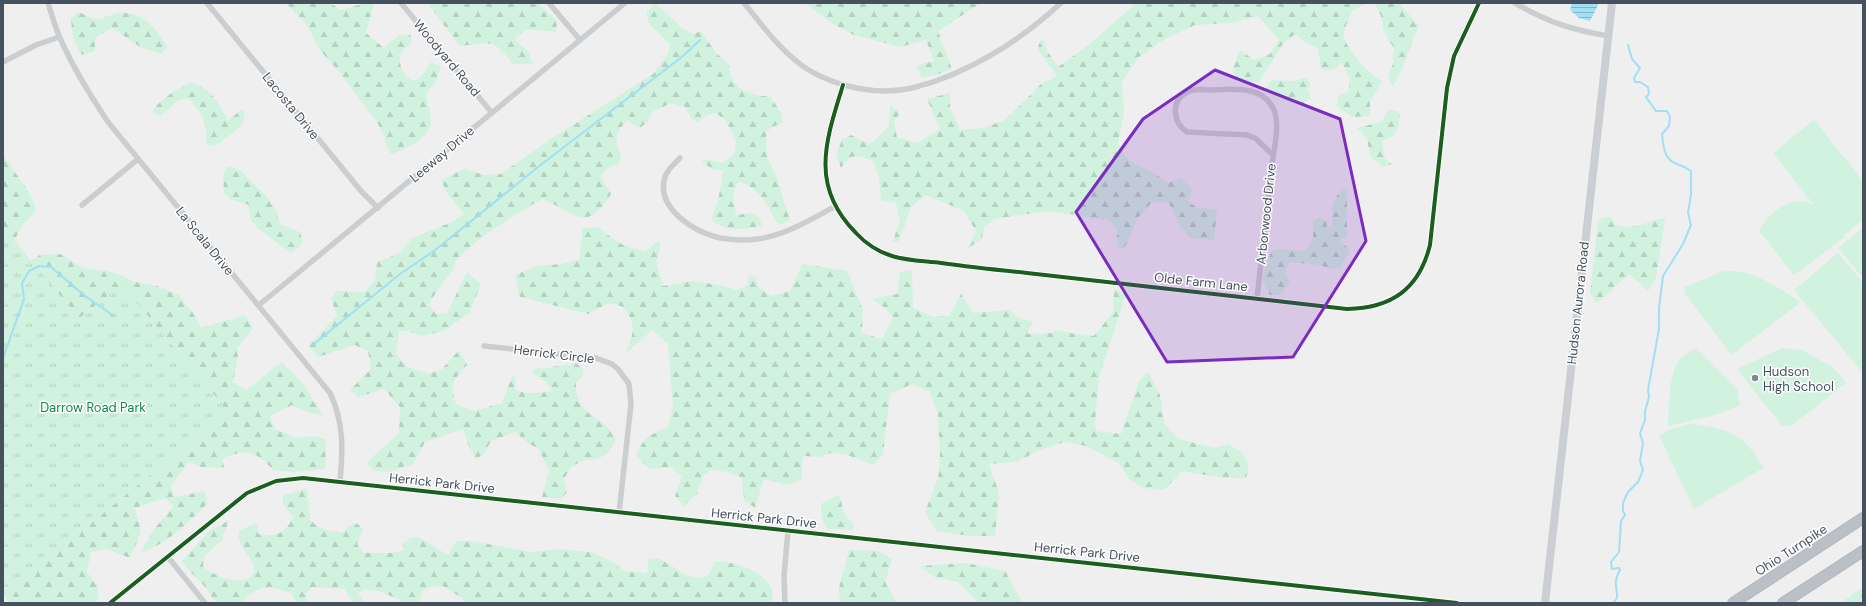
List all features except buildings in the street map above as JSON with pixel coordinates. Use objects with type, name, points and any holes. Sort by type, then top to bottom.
[{"type":"highway","name":"Ohio Turnpike","points":[[1733,603],[1863,518]]},
{"type":"highway","points":[[1783,603],[1863,551]]},
{"type":"street","name":"La Scala Drive","points":[[48,3],[59,37],[88,92],[138,159],[324,384],[336,404],[340,417],[343,438],[340,481]]},
{"type":"street","name":"Lacosta Drive","points":[[207,3],[361,191],[378,208]]},
{"type":"street","name":"Woodyard Road","points":[[401,3],[492,113]]},
{"type":"street","points":[[549,3],[580,40]]},
{"type":"street","name":"Leeway Drive","points":[[259,305],[625,3]]},
{"type":"street","points":[[744,3],[780,46],[807,69],[843,85],[886,91],[911,88],[943,78],[998,50],[1024,33],[1061,3]]},
{"type":"street","name":"Olde Farm Lane","points":[[843,85],[827,138],[825,151],[828,188],[836,206],[850,227],[867,243],[885,254],[906,259],[1347,309],[1363,308],[1384,303],[1404,291],[1416,278],[1426,260],[1430,245],[1447,88],[1454,56],[1479,3]]},
{"type":"street","points":[[1515,3],[1561,26],[1579,31],[1609,36]]},
{"type":"street","name":"Hudson Aurora Road","points":[[1545,603],[1612,3]]},
{"type":"street","points":[[3,62],[31,47],[59,37]]},
{"type":"street","name":"Arborwood Drive","points":[[1257,298],[1273,155],[1276,122],[1275,112],[1268,100],[1254,91],[1241,89],[1196,90],[1188,92],[1180,97],[1176,104],[1176,121],[1187,132],[1247,135],[1255,138],[1273,155]]},
{"type":"street","points":[[680,158],[665,175],[662,189],[665,199],[679,216],[691,226],[720,238],[741,240],[772,236],[836,206]]},
{"type":"street","points":[[82,205],[138,159]]},
{"type":"street","name":"Herrick Circle","points":[[484,346],[596,358],[612,364],[618,369],[629,384],[631,404],[619,512]]},
{"type":"street","name":"Herrick Park Drive","points":[[110,603],[247,493],[258,487],[288,478],[340,481],[1457,603]]},
{"type":"street","points":[[785,603],[784,575],[788,531]]},
{"type":"street","points":[[168,557],[206,603]]},
{"type":"highlighted area","points":[[1215,70],[1340,119],[1366,241],[1293,357],[1167,362],[1076,212],[1143,119]]},
{"type":"green space","points":[[286,3],[330,3],[341,10],[365,3],[372,3],[374,4],[366,33],[384,48],[399,35],[410,34],[412,41],[400,53],[401,66],[406,75],[413,81],[419,79],[431,62],[441,66],[436,80],[427,94],[431,118],[430,125],[423,137],[405,149],[392,154],[387,148],[385,137],[377,122],[340,73],[319,49],[307,25]]},
{"type":"green space","points":[[427,3],[538,3],[557,21],[556,32],[525,29],[515,40],[529,52],[532,64],[513,64],[500,49],[491,44],[485,43],[460,46]]},
{"type":"green space","points":[[655,3],[682,28],[693,34],[701,31],[716,53],[728,63],[732,79],[740,89],[756,95],[771,97],[781,113],[783,123],[772,127],[766,132],[767,158],[775,172],[790,220],[780,225],[759,194],[752,188],[739,181],[733,194],[736,215],[751,213],[760,218],[762,226],[735,229],[724,227],[711,220],[719,196],[723,170],[712,169],[702,162],[705,159],[722,163],[734,154],[736,141],[726,121],[716,113],[707,115],[698,122],[692,119],[685,107],[671,103],[652,112],[648,121],[640,128],[628,121],[620,128],[617,136],[617,145],[621,155],[619,163],[605,170],[601,177],[611,194],[602,207],[594,214],[586,217],[579,217],[542,199],[485,235],[455,261],[454,269],[443,282],[428,305],[436,314],[447,313],[467,272],[481,284],[470,312],[444,331],[421,336],[408,331],[399,331],[396,354],[407,367],[428,373],[441,370],[459,350],[467,365],[454,382],[454,397],[456,404],[473,411],[502,403],[512,376],[516,377],[515,389],[520,391],[534,393],[553,391],[546,382],[532,373],[536,367],[540,369],[576,363],[584,370],[581,378],[576,382],[577,394],[580,403],[591,415],[611,431],[616,439],[611,448],[601,458],[577,463],[571,468],[564,479],[567,492],[561,499],[542,497],[549,470],[538,448],[529,444],[515,432],[491,441],[484,454],[476,459],[468,444],[463,429],[425,442],[413,464],[389,472],[374,471],[367,464],[399,433],[400,407],[384,389],[358,397],[350,390],[371,369],[368,351],[355,345],[318,357],[308,346],[337,316],[331,299],[337,291],[365,292],[375,280],[377,262],[400,253],[412,238],[452,222],[464,214],[447,193],[441,180],[464,169],[485,175],[501,174],[551,139],[653,74],[668,54],[670,44],[649,24],[646,12]]},
{"type":"green space","points":[[804,3],[981,3],[938,31],[952,69],[922,78],[916,66],[934,61],[926,40],[900,47],[854,35],[833,24]]},
{"type":"green space","points":[[1133,3],[1367,3],[1352,11],[1344,32],[1347,45],[1358,60],[1382,82],[1370,101],[1370,116],[1352,117],[1336,106],[1339,95],[1348,92],[1350,80],[1342,63],[1333,70],[1321,69],[1318,48],[1308,44],[1295,34],[1283,44],[1258,83],[1235,78],[1233,68],[1240,50],[1254,60],[1270,54],[1279,40],[1258,16],[1231,23],[1195,25],[1165,39],[1139,57],[1122,81],[1124,114],[1118,143],[1124,155],[1135,164],[1154,173],[1168,183],[1181,178],[1192,189],[1188,201],[1197,208],[1217,209],[1214,240],[1190,238],[1180,226],[1169,203],[1152,202],[1137,219],[1125,247],[1119,250],[1116,240],[1118,232],[1109,220],[1048,211],[994,219],[984,227],[982,239],[968,248],[976,231],[964,211],[926,195],[911,207],[899,241],[892,243],[900,221],[896,203],[881,200],[879,179],[874,162],[856,156],[849,159],[841,168],[836,155],[842,140],[851,135],[869,144],[876,139],[889,126],[890,105],[900,113],[894,122],[897,137],[917,143],[940,129],[927,99],[950,93],[950,108],[960,130],[983,128],[1005,120],[1041,84],[1057,76],[1037,49],[1042,37],[1048,52],[1058,67],[1087,46],[1134,5]]},
{"type":"green space","points":[[1375,3],[1399,3],[1419,26],[1401,71],[1393,85],[1388,76],[1393,64],[1394,48],[1384,32],[1381,16]]},
{"type":"green space","points":[[78,12],[96,19],[117,13],[128,13],[135,15],[148,22],[154,28],[167,47],[161,54],[142,48],[112,28],[95,38],[95,51],[82,55],[75,42],[71,24],[71,19]]},
{"type":"green space","points":[[1306,77],[1311,86],[1307,88],[1311,98],[1302,104],[1287,102],[1277,93],[1265,90],[1271,80],[1294,81]]},
{"type":"green space","points":[[191,82],[204,88],[214,97],[228,121],[242,109],[245,114],[241,126],[218,144],[210,146],[206,143],[207,137],[205,125],[197,109],[189,99],[179,100],[160,116],[152,111],[170,94]]},
{"type":"green space","points":[[1389,109],[1400,112],[1399,123],[1395,134],[1382,141],[1385,159],[1392,164],[1383,167],[1370,157],[1367,138],[1357,128],[1381,122]]},
{"type":"green space","points":[[1814,120],[1863,181],[1863,220],[1844,235],[1845,237],[1794,275],[1759,231],[1766,220],[1776,210],[1788,204],[1805,201],[1814,205],[1773,153]]},
{"type":"green space","points":[[3,154],[26,187],[36,210],[22,226],[14,241],[3,227]]},
{"type":"green space","points":[[227,167],[233,167],[241,171],[267,197],[276,210],[280,224],[300,232],[303,242],[298,248],[291,253],[257,228],[250,218],[249,205],[230,199],[224,193],[223,174]]},
{"type":"green space","points":[[1342,189],[1347,189],[1347,237],[1339,240],[1350,250],[1341,268],[1331,269],[1320,265],[1290,262],[1285,272],[1290,283],[1280,295],[1270,295],[1262,280],[1268,258],[1273,250],[1287,249],[1300,252],[1309,247],[1313,237],[1313,221],[1319,217],[1327,221],[1327,227],[1332,227],[1332,208],[1334,200]]},
{"type":"green space","points":[[1602,217],[1611,217],[1616,225],[1624,227],[1636,226],[1665,218],[1656,278],[1648,291],[1629,274],[1597,303],[1590,293],[1598,223]]},
{"type":"green space","name":"Darrow Road Park","points":[[3,227],[79,318],[122,285],[229,412],[3,594]]},
{"type":"green space","points":[[599,227],[620,243],[638,250],[645,251],[658,241],[661,244],[656,262],[663,286],[693,281],[724,286],[737,290],[747,286],[749,276],[756,277],[758,287],[771,296],[790,291],[802,264],[847,271],[863,310],[862,333],[882,339],[893,317],[885,308],[872,299],[897,294],[900,272],[912,270],[913,308],[934,317],[949,316],[961,294],[973,313],[1009,310],[1020,319],[1033,321],[1027,334],[1051,333],[1057,330],[1094,336],[1113,312],[1114,289],[1126,294],[1099,377],[1095,422],[1096,431],[1121,434],[1139,381],[1148,372],[1160,395],[1164,424],[1179,439],[1214,448],[1229,444],[1246,458],[1248,471],[1246,478],[1223,478],[1182,471],[1164,490],[1143,488],[1129,479],[1119,463],[1086,446],[1065,442],[1039,450],[1017,462],[989,464],[999,493],[995,536],[970,536],[936,531],[925,512],[938,478],[940,458],[938,414],[929,391],[912,384],[890,394],[883,454],[874,465],[845,454],[831,453],[819,457],[803,456],[801,480],[787,485],[764,479],[755,508],[744,500],[742,478],[728,472],[711,470],[703,476],[697,494],[683,506],[675,496],[682,476],[671,467],[650,469],[636,456],[642,444],[648,437],[668,427],[673,407],[668,344],[652,330],[625,354],[633,330],[631,320],[624,307],[609,303],[588,314],[520,297],[515,275],[537,266],[561,264],[579,260],[583,228]]},
{"type":"green space","points":[[1863,228],[1863,278],[1838,248]]},
{"type":"green space","points":[[1838,253],[1863,283],[1863,373],[1794,290]]},
{"type":"green space","name":"Darrow Road Park","points":[[61,254],[81,267],[116,273],[135,282],[157,286],[179,295],[193,313],[201,328],[245,315],[253,328],[237,348],[238,357],[233,382],[246,390],[282,362],[304,385],[323,415],[306,412],[292,405],[270,416],[275,429],[297,438],[314,436],[326,439],[325,469],[292,472],[273,470],[256,455],[245,452],[223,458],[224,468],[201,467],[189,462],[171,486],[174,497],[205,491],[207,504],[168,539],[140,553],[155,528],[174,506],[165,498],[135,508],[141,532],[130,558],[107,549],[91,552],[87,572],[97,585],[99,598],[93,603],[9,603],[3,594],[3,465],[7,274],[40,255]]},
{"type":"green space","points":[[1724,271],[1735,271],[1756,276],[1774,285],[1801,302],[1732,355],[1684,293],[1685,287]]},
{"type":"green space","points":[[1696,348],[1737,389],[1740,405],[1719,414],[1668,426],[1670,391],[1673,374],[1680,359]]},
{"type":"green space","points":[[1782,348],[1802,350],[1834,368],[1846,383],[1791,426],[1782,426],[1737,369]]},
{"type":"green space","points":[[1691,424],[1715,428],[1734,435],[1749,447],[1763,468],[1694,509],[1659,435],[1671,429]]},
{"type":"green space","points":[[307,488],[310,520],[326,530],[334,532],[344,532],[350,525],[358,524],[363,530],[357,544],[363,553],[399,552],[404,550],[403,544],[410,538],[418,537],[448,555],[456,541],[472,541],[530,552],[559,549],[590,552],[610,560],[625,571],[647,573],[649,559],[659,558],[688,576],[701,578],[710,574],[714,562],[721,562],[746,567],[760,576],[772,589],[773,603],[465,603],[462,598],[443,586],[430,587],[423,591],[419,603],[401,603],[401,600],[378,591],[364,589],[358,594],[365,603],[353,603],[345,589],[312,587],[306,593],[308,603],[297,603],[291,593],[267,587],[258,590],[245,598],[244,603],[217,603],[182,561],[209,531],[229,520],[222,540],[204,557],[203,567],[214,574],[232,580],[244,580],[250,578],[255,570],[251,560],[242,547],[239,531],[257,523],[258,534],[270,535],[280,533],[287,527],[293,517],[283,504],[283,496]]},
{"type":"green space","points":[[839,495],[844,513],[854,526],[853,530],[828,529],[822,520],[822,503]]},
{"type":"green space","points":[[849,550],[878,551],[892,559],[885,582],[897,603],[840,603],[839,588]]},
{"type":"green space","points":[[966,563],[1005,571],[1023,603],[975,603],[977,601],[958,582],[934,577],[920,566]]},
{"type":"green space","points":[[1863,587],[1863,603],[1840,603]]},
{"type":"water","points":[[1572,3],[1599,3],[1590,21],[1579,18],[1570,10]]},
{"type":"waterway","points":[[314,344],[400,274],[434,251],[538,167],[683,56],[700,40]]},
{"type":"waterway","points":[[1613,603],[1617,597],[1616,581],[1620,570],[1619,568],[1612,569],[1611,562],[1619,552],[1621,521],[1625,515],[1623,511],[1623,503],[1628,492],[1638,482],[1643,470],[1640,461],[1643,443],[1640,433],[1645,420],[1645,411],[1649,397],[1648,390],[1659,329],[1659,308],[1663,276],[1683,244],[1691,225],[1688,213],[1691,194],[1691,171],[1673,162],[1667,156],[1662,134],[1669,126],[1670,117],[1667,111],[1656,111],[1646,97],[1649,94],[1648,87],[1640,82],[1635,82],[1634,78],[1640,68],[1632,59],[1628,45]]},
{"type":"waterway","points":[[3,358],[24,299],[22,283],[29,271],[39,266],[51,267],[85,296],[114,316]]},
{"type":"cycle path","points":[[843,85],[827,144],[827,180],[832,198],[841,215],[856,233],[877,250],[898,258],[910,260],[1347,309],[1363,308],[1390,300],[1401,293],[1411,284],[1419,273],[1425,260],[1430,245],[1447,88],[1454,56],[1479,3]]},
{"type":"cycle path","points":[[110,603],[247,493],[276,481],[303,478],[1457,603]]},
{"type":"place","name":"Hudson High School","points":[[1755,378]]}]
